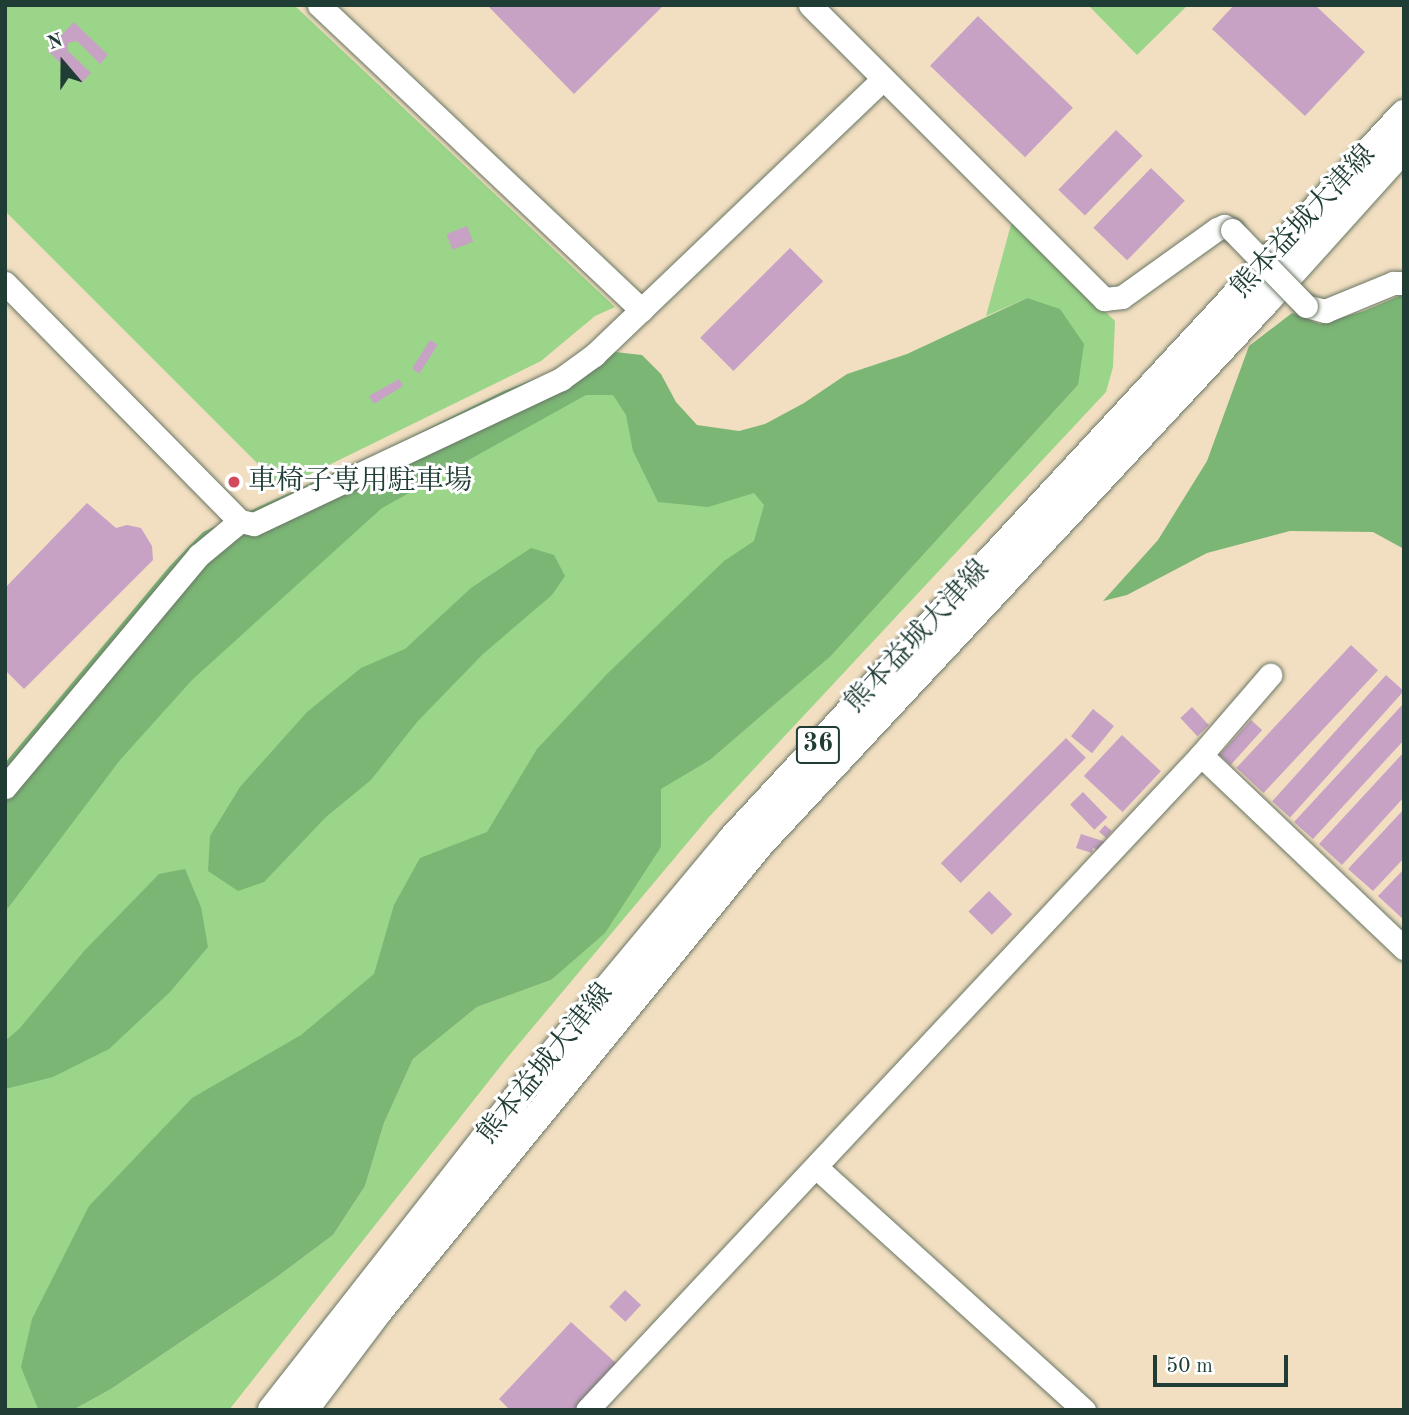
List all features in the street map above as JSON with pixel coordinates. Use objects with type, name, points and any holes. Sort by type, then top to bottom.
[{"type":"main road","name":"熊本益城大津線","points":[[272,1410],[528,1084],[731,840],[1404,114]]},
{"type":"main road","name":"熊本益城大津線","points":[[304,1410],[385,1302],[760,844],[1268,299],[1404,148]]},
{"type":"street","points":[[319,5],[641,310]]},
{"type":"street","points":[[810,5],[1104,299],[1122,297],[1224,226],[1232,230],[1306,306],[1325,311],[1393,283],[1404,283]]},
{"type":"street","points":[[5,283],[240,521],[254,524],[561,379],[594,355],[883,79]]},
{"type":"street","points":[[5,786],[199,555],[240,521]]},
{"type":"street","points":[[587,1410],[1201,755],[1270,675]]},
{"type":"street","points":[[1201,755],[1404,948]]},
{"type":"street","points":[[816,1167],[1084,1410]]},
{"type":"green space","points":[[5,5],[294,5],[615,307],[595,316],[541,361],[282,488],[5,211]]},
{"type":"green space","points":[[1088,5],[1188,5],[1137,55]]},
{"type":"green space","points":[[1012,221],[1115,321],[1113,367],[1106,392],[709,817],[507,1058],[229,1410],[73,1410],[111,1389],[274,1279],[333,1235],[365,1186],[384,1123],[413,1059],[477,1007],[551,980],[661,847],[660,789],[710,760],[831,656],[1078,385],[1027,298],[986,316]]},
{"type":"green space","points":[[1404,294],[1404,549],[1373,532],[1290,531],[1207,553],[1127,595],[1103,601],[1158,540],[1207,461],[1249,346],[1292,313],[1320,324],[1364,311]]},
{"type":"green space","points":[[1027,298],[1060,309],[1084,344],[1078,385],[831,656],[710,760],[661,789],[661,847],[605,933],[551,980],[477,1007],[413,1059],[384,1123],[365,1186],[333,1235],[274,1279],[111,1389],[73,1410],[38,1409],[21,1367],[32,1319],[89,1206],[192,1098],[301,1035],[374,974],[394,905],[420,858],[487,832],[537,749],[607,674],[724,561],[754,541],[764,505],[754,493],[708,507],[658,502],[633,451],[626,415],[613,395],[586,395],[382,508],[192,680],[120,760],[5,912],[5,763],[169,567],[203,532],[383,451],[504,391],[606,351],[642,355],[661,374],[676,402],[697,425],[739,431],[765,424],[804,403],[847,374],[907,354]]},
{"type":"green space","points":[[614,369],[648,414],[795,472],[798,546],[38,1409],[40,1410],[5,1410],[5,912],[251,565]]},
{"type":"green space","points":[[531,548],[554,555],[565,576],[552,595],[483,654],[417,722],[371,780],[326,817],[264,882],[238,891],[208,871],[210,836],[240,787],[307,712],[361,668],[405,649],[471,588]]},
{"type":"green space","points":[[185,869],[201,907],[208,947],[170,992],[109,1049],[53,1077],[5,1089],[5,1041],[19,1029],[85,950],[159,874]]},
{"type":"building","points":[[487,5],[664,5],[574,94]]},
{"type":"building","points":[[1234,5],[1315,5],[1365,52],[1305,116],[1212,29]]},
{"type":"building","points":[[978,16],[1073,108],[1025,157],[930,66]]},
{"type":"building","points":[[74,22],[108,55],[100,64],[77,41],[68,43],[68,51],[91,73],[81,83],[47,50]]},
{"type":"building","points":[[1116,130],[1143,156],[1085,215],[1058,190]]},
{"type":"building","points":[[1151,168],[1185,201],[1127,260],[1093,228]]},
{"type":"building","points":[[467,226],[473,242],[453,250],[446,234]]},
{"type":"building","points":[[790,248],[823,281],[733,371],[700,338]]},
{"type":"building","points":[[430,340],[438,345],[420,374],[412,369]]},
{"type":"building","points":[[399,379],[403,386],[374,404],[369,396]]},
{"type":"building","points":[[87,503],[116,528],[127,525],[141,528],[152,546],[153,560],[24,689],[5,670],[5,588]]},
{"type":"building","points":[[1351,645],[1378,670],[1263,793],[1236,768]]},
{"type":"building","points":[[1386,675],[1404,691],[1290,817],[1272,801]]},
{"type":"building","points":[[1404,703],[1404,740],[1313,839],[1294,822]]},
{"type":"building","points":[[1192,707],[1209,725],[1197,736],[1180,718]]},
{"type":"building","points":[[1093,709],[1114,726],[1092,753],[1071,736]]},
{"type":"building","points":[[1251,720],[1262,730],[1231,765],[1220,755]]},
{"type":"building","points":[[1122,735],[1161,771],[1123,812],[1084,776]]},
{"type":"building","points":[[1066,738],[1086,758],[961,883],[941,863]]},
{"type":"building","points":[[1404,752],[1404,797],[1342,865],[1319,844]]},
{"type":"building","points":[[1083,792],[1107,817],[1094,830],[1070,805]]},
{"type":"building","points":[[1404,809],[1404,858],[1373,891],[1348,869]]},
{"type":"building","points":[[1105,825],[1112,831],[1106,838],[1099,832]]},
{"type":"building","points":[[1081,834],[1106,842],[1102,851],[1093,848],[1092,853],[1076,848]]},
{"type":"building","points":[[1404,869],[1404,920],[1378,896]]},
{"type":"building","points":[[989,891],[1012,914],[992,935],[968,912]]},
{"type":"building","points":[[625,1290],[641,1305],[625,1322],[609,1307]]},
{"type":"building","points":[[571,1322],[618,1365],[576,1410],[510,1410],[499,1399]]},
{"type":"place","name":"車椅子専用駐車場","points":[[234,482]]}]
